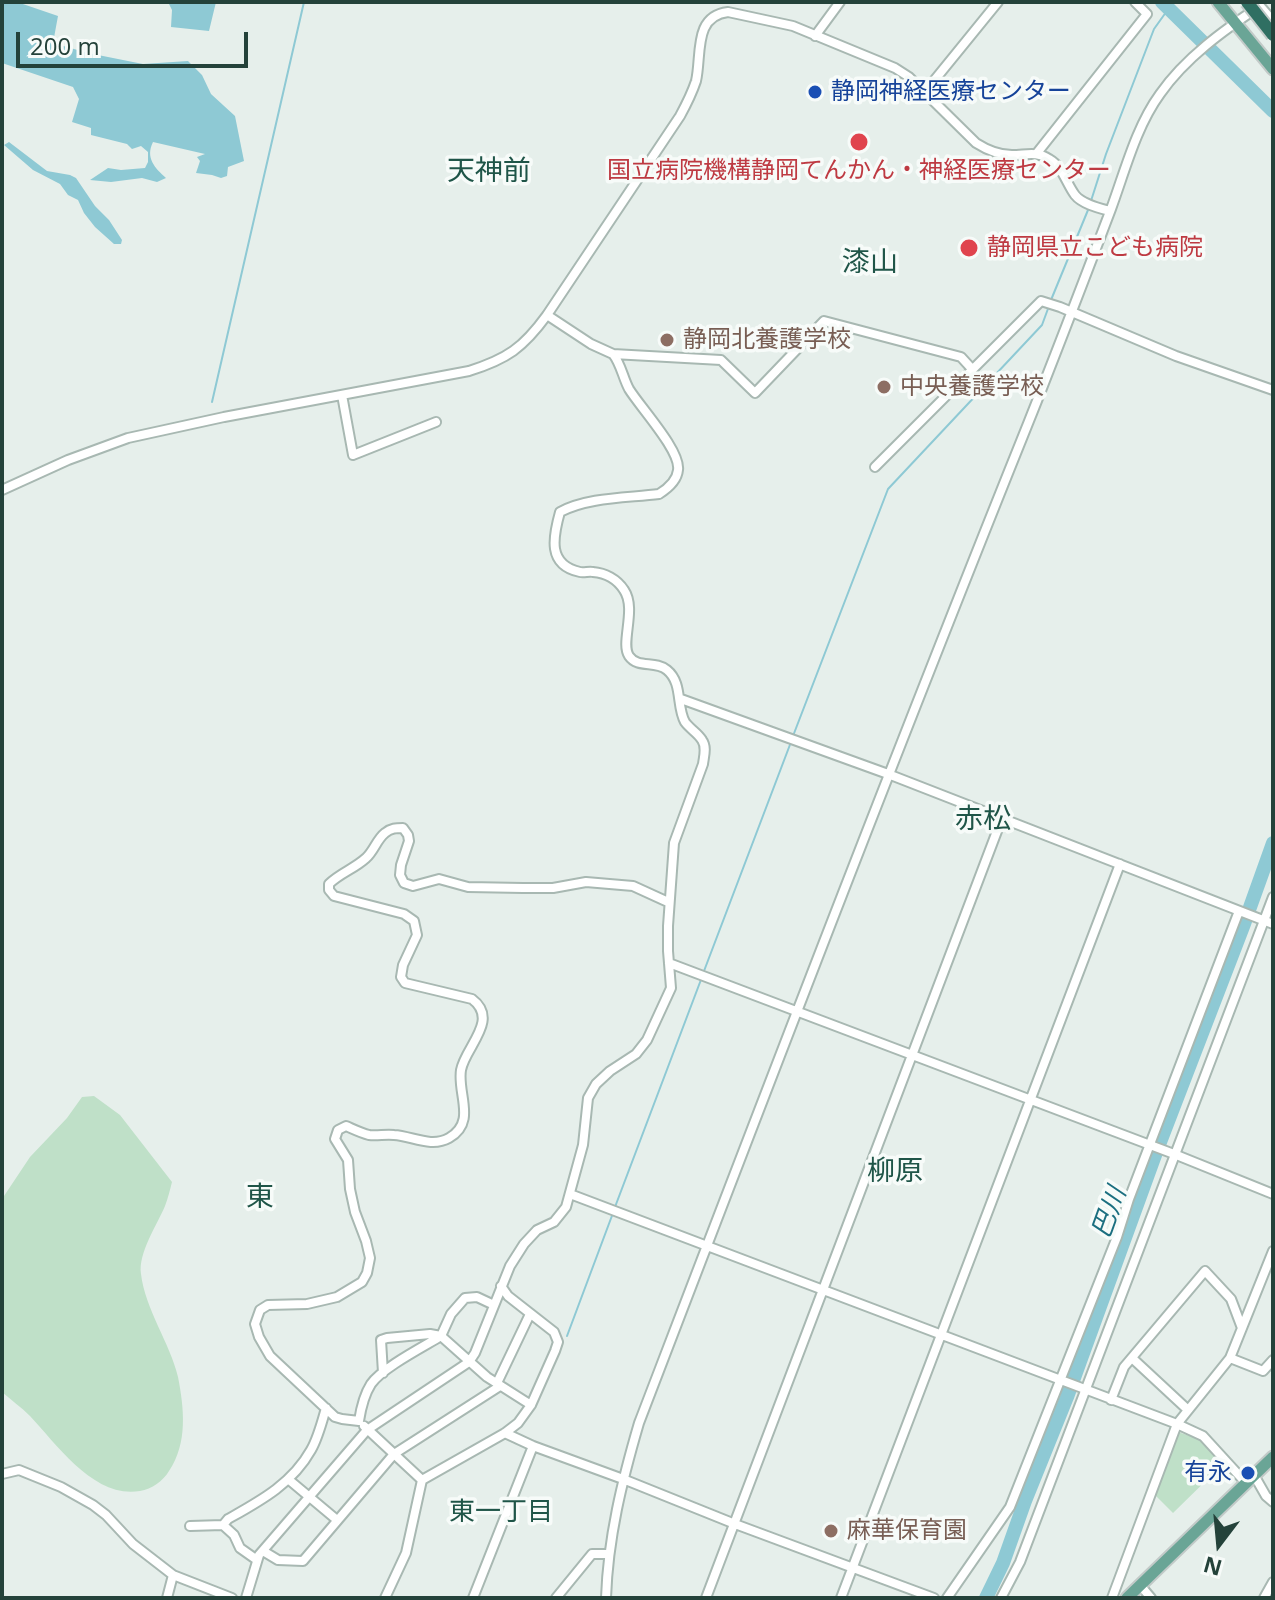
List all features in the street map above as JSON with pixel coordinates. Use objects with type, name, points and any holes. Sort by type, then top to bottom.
[{"type":"highway","points":[[1250,2],[1273,28]]},
{"type":"highway","points":[[1250,2],[1273,35]]},
{"type":"main road","points":[[1220,2],[1273,69]]},
{"type":"main road","points":[[1127,1598],[1273,1457]]},
{"type":"street","points":[[815,36],[840,2]]},
{"type":"street","points":[[924,93],[998,2]]},
{"type":"street","points":[[1037,153],[1147,14],[1135,2]]},
{"type":"street","points":[[606,1598],[609,1554],[623,1479],[639,1423],[888,774],[1145,120],[1173,77],[1234,23],[1260,6],[1273,21]]},
{"type":"street","points":[[2,490],[68,460],[128,438],[469,371],[500,361],[520,347],[547,315],[680,116],[695,82],[702,35],[712,16],[728,12],[793,26],[895,68],[909,77],[984,149],[1008,155],[1037,153],[1054,162],[1080,200],[1110,211]]},
{"type":"street","points":[[875,467],[1041,301],[1176,356],[1273,390]]},
{"type":"street","points":[[547,315],[591,344],[613,354],[721,360],[755,393],[824,321],[961,357],[972,369]]},
{"type":"street","points":[[246,1598],[257,1560],[263,1551],[367,1430],[469,1362],[510,1266],[537,1230],[554,1222],[566,1207],[583,1145],[588,1098],[596,1084],[636,1054],[647,1040],[671,988],[668,902],[674,843],[705,751],[702,740],[684,719],[674,677],[660,665],[636,663],[630,659],[626,650],[629,602],[624,590],[612,577],[595,571],[580,572],[565,565],[554,548],[553,534],[560,512],[570,506],[595,501],[659,494],[676,478],[679,469],[671,448],[629,388],[613,354]]},
{"type":"street","points":[[342,395],[353,455],[436,422]]},
{"type":"street","points":[[681,699],[888,774],[1269,922]]},
{"type":"street","points":[[706,1598],[1002,818]]},
{"type":"street","points":[[422,1480],[359,1421],[335,1417],[270,1356],[255,1324],[260,1310],[268,1305],[307,1304],[337,1297],[362,1282],[370,1258],[355,1212],[348,1160],[335,1139],[338,1130],[346,1126],[369,1135],[397,1135],[433,1143],[448,1139],[461,1128],[465,1114],[459,1078],[483,1021],[483,1010],[472,999],[405,983],[401,977],[403,965],[417,935],[414,921],[404,914],[334,896],[329,884],[369,856],[382,835],[403,828],[409,841],[400,875],[404,883],[413,886],[439,879],[468,887],[553,888],[586,882],[633,886],[668,902]]},
{"type":"street","points":[[841,1598],[1120,864]]},
{"type":"street","points":[[1001,1598],[1020,1562],[1174,1154],[1269,922],[1273,897]]},
{"type":"street","points":[[947,1598],[1010,1507],[1061,1381],[1239,911]]},
{"type":"street","points":[[669,963],[1273,1194]]},
{"type":"street","points":[[570,1194],[1177,1424],[1203,1436],[1273,1502]]},
{"type":"street","points":[[1112,1598],[1177,1424],[1230,1358],[1273,1251]]},
{"type":"street","points":[[1111,1400],[1124,1367],[1205,1271],[1231,1299],[1242,1329]]},
{"type":"street","points":[[385,1598],[406,1553],[422,1480],[518,1423],[531,1405],[555,1351],[558,1342],[554,1332],[508,1296],[501,1286]]},
{"type":"street","points":[[359,1421],[364,1399],[373,1381],[441,1336],[451,1314],[465,1298],[477,1297],[494,1305]]},
{"type":"street","points":[[263,1551],[278,1560],[303,1561],[394,1454],[498,1384],[530,1314]]},
{"type":"street","points":[[383,1373],[381,1340],[430,1334],[441,1336],[469,1362],[531,1405]]},
{"type":"street","points":[[1132,1358],[1188,1410]]},
{"type":"street","points":[[1230,1358],[1263,1371],[1273,1360]]},
{"type":"street","points":[[223,1525],[275,1492],[299,1468],[312,1449],[326,1408]]},
{"type":"street","points":[[505,1433],[934,1598]]},
{"type":"street","points":[[473,1598],[533,1446]]},
{"type":"street","points":[[2,1474],[13,1470],[30,1473],[61,1487],[106,1515],[133,1544],[173,1575],[232,1598]]},
{"type":"street","points":[[288,1479],[337,1520]]},
{"type":"street","points":[[190,1526],[223,1525],[234,1535],[240,1548],[257,1560]]},
{"type":"street","points":[[556,1598],[592,1554],[609,1554]]},
{"type":"street","points":[[167,1598],[173,1575]]},
{"type":"street","points":[[1264,1598],[1273,1582]]},
{"type":"street","points":[[1140,1585],[1151,1598]]},
{"type":"green space","points":[[94,1096],[120,1115],[172,1182],[165,1206],[145,1248],[141,1274],[147,1300],[178,1377],[183,1413],[182,1437],[167,1475],[140,1491],[108,1487],[93,1479],[2,1392],[2,1199],[30,1157],[67,1118],[82,1097]]},
{"type":"green space","points":[[1178,1432],[1199,1439],[1223,1464],[1173,1513],[1154,1494]]},
{"type":"water","points":[[2,2],[17,2],[58,16],[53,43],[143,64],[188,61],[202,75],[211,94],[235,116],[244,161],[228,167],[227,176],[221,178],[196,173],[200,161],[197,157],[205,154],[153,142],[151,158],[166,178],[157,182],[142,178],[111,182],[90,180],[108,168],[145,168],[148,152],[141,146],[132,149],[127,144],[91,135],[91,128],[72,122],[79,99],[73,87],[2,63]]},
{"type":"water","points":[[168,2],[216,2],[209,31],[171,27],[172,10]]},
{"type":"water","points":[[9,142],[47,171],[76,178],[109,220],[122,240],[121,244],[114,244],[95,227],[78,200],[68,195],[60,184],[33,170],[4,145]]},
{"type":"waterway","points":[[212,402],[304,2]]},
{"type":"waterway","name":"巴川","points":[[1162,2],[1273,111]]},
{"type":"waterway","points":[[1090,204],[1154,29],[1169,8]]},
{"type":"waterway","points":[[1051,300],[1088,210]]},
{"type":"waterway","points":[[793,736],[888,489],[1042,325],[1049,306]]},
{"type":"waterway","points":[[704,971],[791,742]]},
{"type":"waterway","name":"巴川","points":[[986,1598],[1003,1563],[1067,1397],[1273,843]]},
{"type":"waterway","points":[[615,1207],[702,977]]},
{"type":"waterway","points":[[567,1336],[613,1213]]},
{"type":"place","name":"静岡神経医療センター","points":[[815,92]]},
{"type":"place","name":"国立病院機構静岡てんかん・神経医療センター","points":[[859,142]]},
{"type":"place","name":"静岡県立こども病院","points":[[969,248]]},
{"type":"place","name":"静岡北養護学校","points":[[667,340]]},
{"type":"place","name":"中央養護学校","points":[[884,387]]},
{"type":"place","name":"有永","points":[[1248,1473]]},
{"type":"place","name":"麻華保育園","points":[[831,1531]]},
{"type":"district","name":"天神前","points":[[489,172]]},
{"type":"district","name":"漆山","points":[[870,263]]},
{"type":"district","name":"赤松","points":[[983,820]]},
{"type":"district","name":"柳原","points":[[895,1172]]},
{"type":"district","name":"東","points":[[260,1198]]},
{"type":"district","name":"東一丁目","points":[[501,1513]]}]
